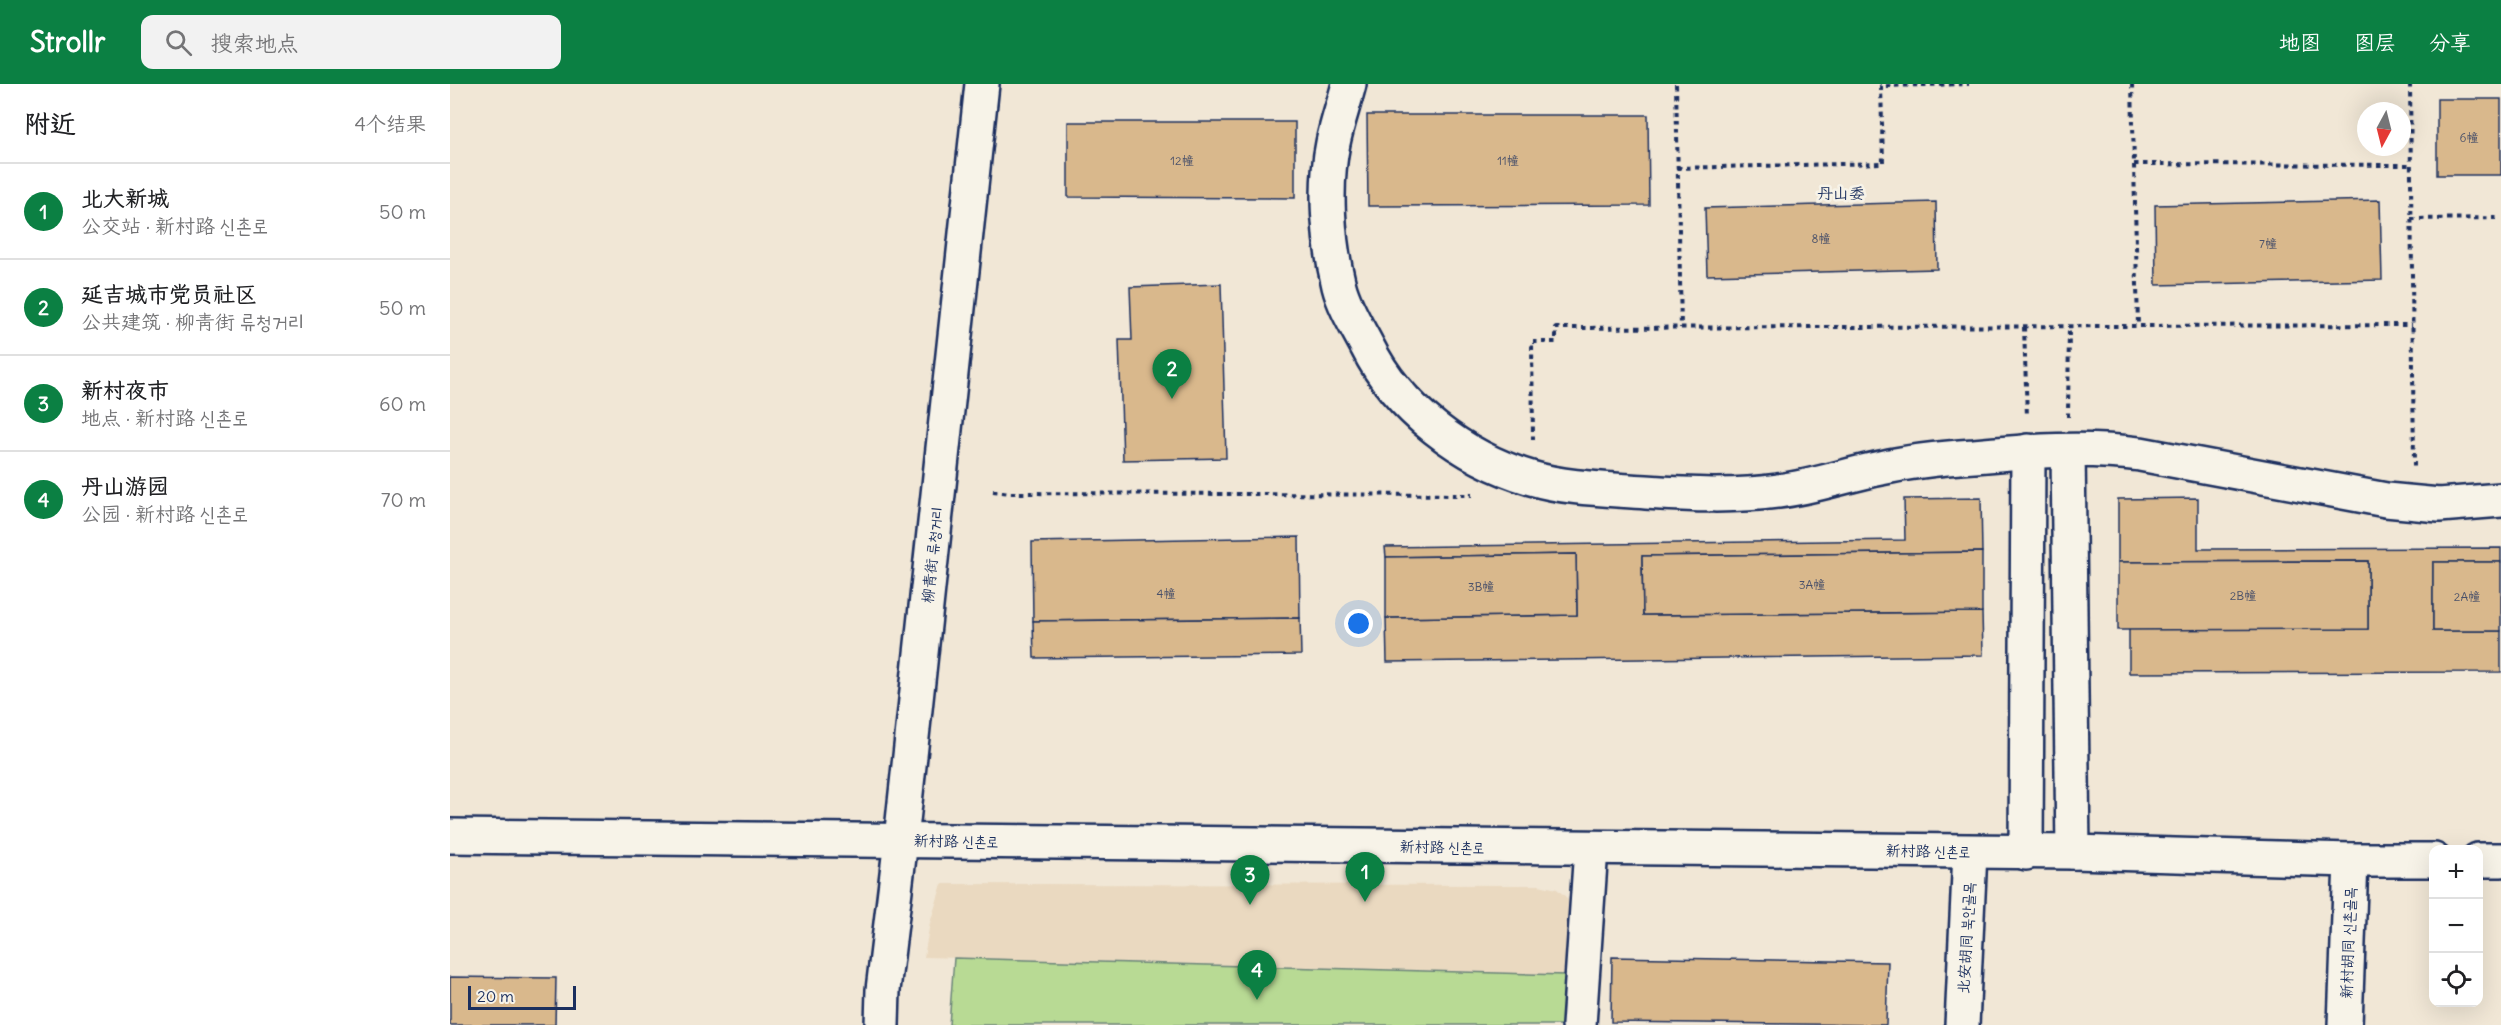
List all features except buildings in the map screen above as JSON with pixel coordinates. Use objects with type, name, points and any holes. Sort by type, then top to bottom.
[{"type":"street","name":"柳青街 류청거리","points":[[882,1025],[883,990],[982,84]]},
{"type":"street","points":[[1349,84],[1333,145],[1329,196],[1333,252],[1340,288],[1373,360],[1391,387],[1431,425],[1460,445],[1508,470],[1576,487],[1730,495],[1778,492],[1919,461],[2028,451],[2105,450],[2140,454],[2280,482],[2414,502],[2439,505],[2501,500]]},
{"type":"street","points":[[2026,853],[2028,451]]},
{"type":"street","points":[[2068,451],[2073,852]]},
{"type":"street","name":"新村路 신촌로","points":[[450,836],[2073,852],[2429,860]]},
{"type":"street","points":[[1579,1025],[1591,848]]},
{"type":"street","name":"北安胡同 북안골목","points":[[1962,1025],[1970,852]]},
{"type":"street","name":"新村胡同 신촌골목","points":[[2345,1025],[2350,860]]},
{"type":"street","points":[[2483,860],[2501,860]]},
{"type":"path","points":[[1676,84],[1681,328]]},
{"type":"path","points":[[1677,168],[1883,163],[1881,86],[1969,84]]},
{"type":"path","points":[[2132,84],[2138,326]]},
{"type":"path","points":[[2410,84],[2414,502]]},
{"type":"path","points":[[2134,164],[2411,165]]},
{"type":"path","points":[[2411,219],[2501,218]]},
{"type":"path","points":[[1533,478],[1532,342],[1556,342],[1556,328],[2412,325]]},
{"type":"path","points":[[2068,451],[2069,326]]},
{"type":"path","points":[[2024,327],[2028,451]]},
{"type":"path","points":[[993,491],[1010,493],[1484,495]]},
{"type":"shaded area","points":[[942,884],[1539,885],[1557,889],[1567,898],[1571,909],[1565,975],[924,957],[930,923]]},
{"type":"green space","points":[[954,958],[1565,975],[1562,1025],[949,1025]]},
{"type":"place","name":"延吉城市党员社区","points":[[1172,399]]},
{"type":"place","name":"北大新城","points":[[1365,902]]},
{"type":"place","name":"新村夜市","points":[[1250,905]]},
{"type":"place","name":"丹山游园","points":[[1257,1000]]},
{"type":"district","name":"丹山委","points":[[1841,193]]}]
